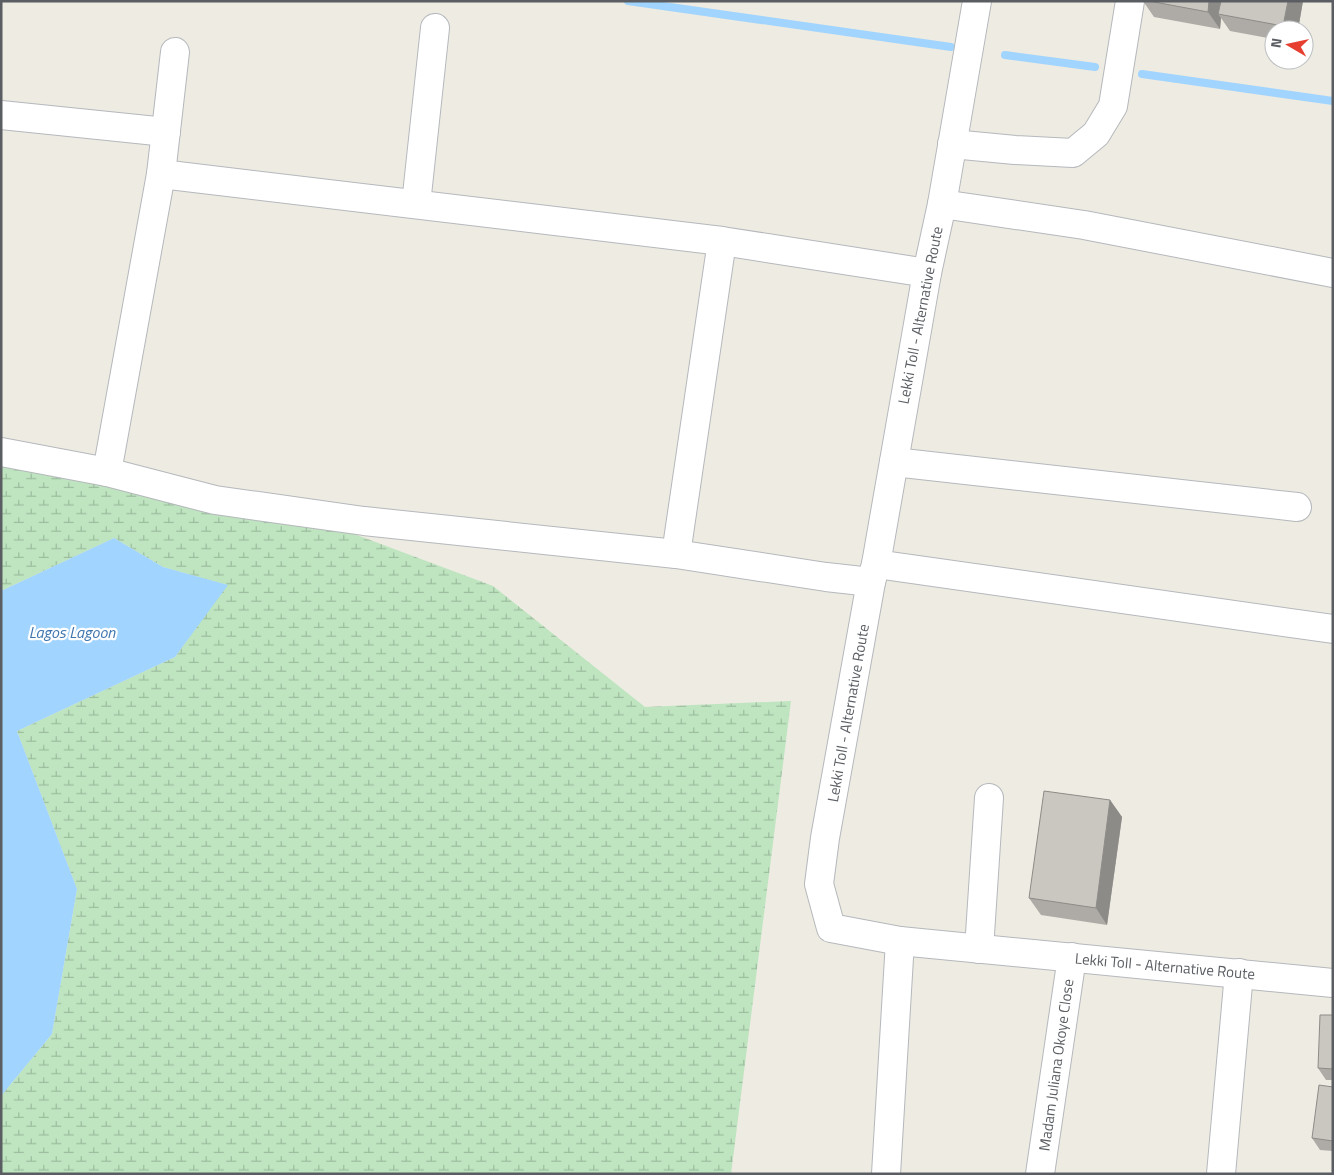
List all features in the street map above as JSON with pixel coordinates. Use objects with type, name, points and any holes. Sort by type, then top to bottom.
[{"type":"street","name":"Lekki Toll - Alternative Route","points":[[977,1],[942,204],[926,273],[826,838],[819,884],[830,928],[900,941],[1333,983]]},
{"type":"street","points":[[952,144],[1073,153],[1096,134],[1113,106],[1130,1]]},
{"type":"street","points":[[416,204],[435,28]]},
{"type":"street","points":[[107,472],[161,174],[175,52]]},
{"type":"street","points":[[1,115],[166,132]]},
{"type":"street","points":[[161,174],[722,241],[926,273]]},
{"type":"street","points":[[942,204],[1084,225],[1333,273]]},
{"type":"street","points":[[676,554],[722,241]]},
{"type":"street","points":[[1,452],[107,472],[225,502],[364,521],[676,554],[817,576],[874,573],[1333,629]]},
{"type":"street","points":[[894,462],[1297,507]]},
{"type":"street","points":[[979,949],[989,798]]},
{"type":"street","points":[[886,1174],[900,941]]},
{"type":"street","name":"Madam Juliana Okoye Close","points":[[1040,1174],[1072,957]]},
{"type":"street","points":[[1221,1174],[1239,973]]},
{"type":"green space","points":[[1,436],[6,445],[258,498],[493,586],[645,707],[791,701],[731,1174],[1,1174],[1,1096],[52,1034],[77,889],[17,731],[175,657],[227,585],[163,567],[114,538],[1,591]]},
{"type":"water","name":"Lagos Lagoon","points":[[114,538],[163,567],[228,585],[175,657],[17,731],[77,889],[52,1034],[1,1096],[1,591]]},
{"type":"building","points":[[1149,1],[1209,1],[1208,12]]},
{"type":"building","points":[[1221,1],[1288,1],[1284,20],[1264,20],[1264,22],[1218,14]]},
{"type":"building","points":[[1044,791],[1110,800],[1096,908],[1029,898]]},
{"type":"building","points":[[1320,1015],[1333,1015],[1333,1069],[1318,1068]]},
{"type":"building","points":[[1319,1085],[1333,1087],[1333,1141],[1312,1138]]},
{"type":"waterway","points":[[628,1],[951,47]]},
{"type":"waterway","points":[[1005,55],[1095,67]]},
{"type":"waterway","points":[[1142,74],[1333,101]]}]
